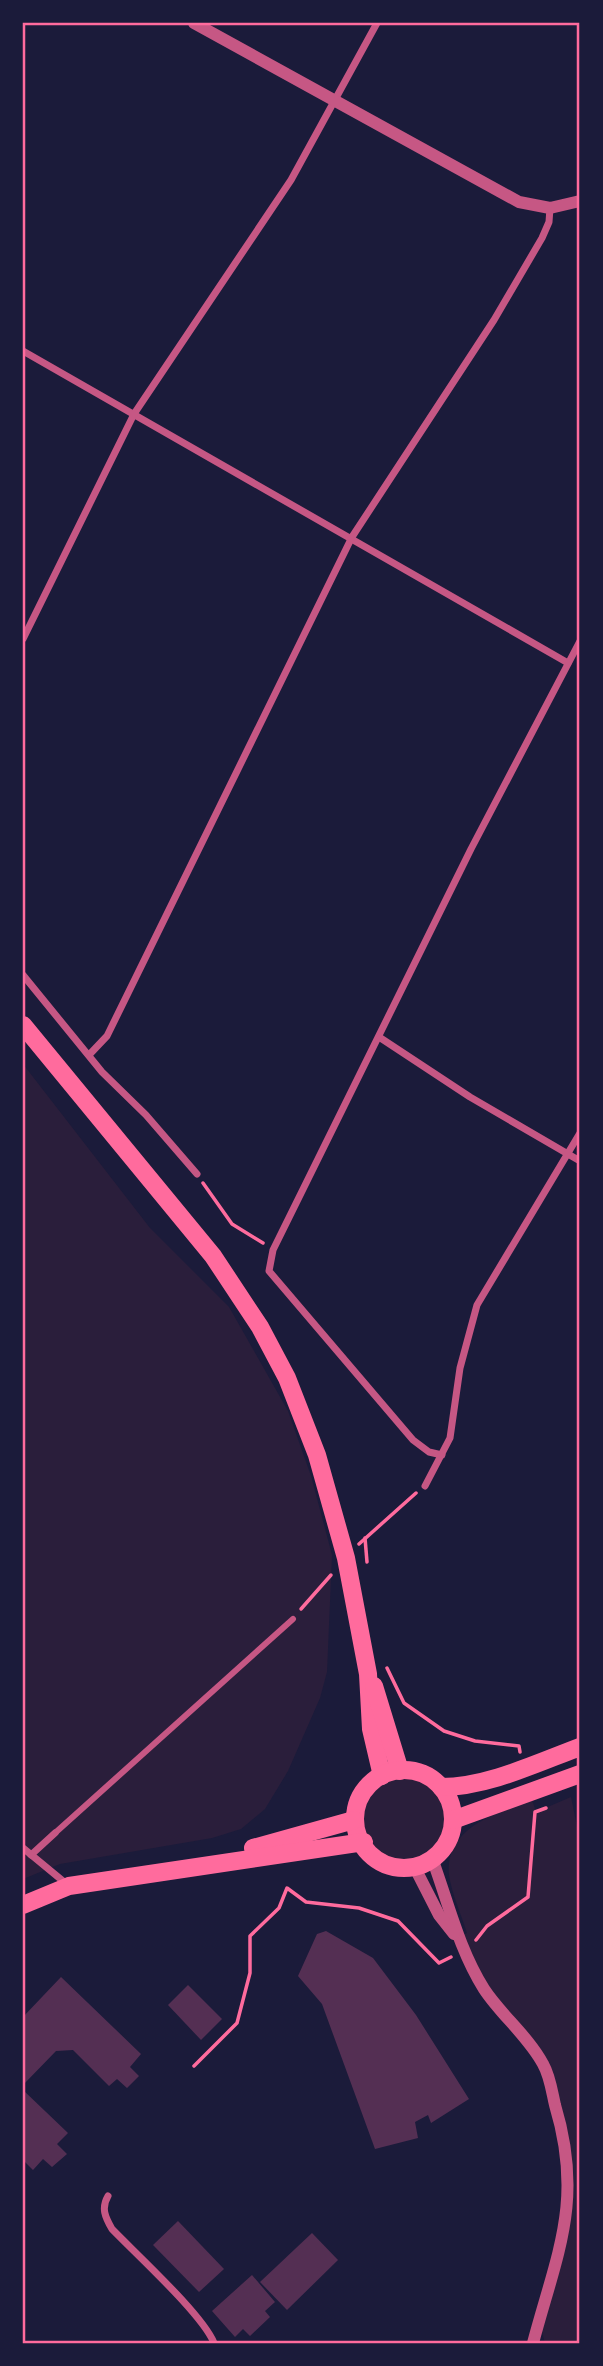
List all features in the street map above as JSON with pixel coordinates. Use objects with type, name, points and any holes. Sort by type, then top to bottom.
[{"type":"main road","points":[[23,1025],[167,1196],[213,1256],[260,1327],[287,1378],[317,1455],[346,1558],[368,1674],[400,1771]]},
{"type":"main road","points":[[368,1674],[371,1729],[382,1776]]},
{"type":"main road","points":[[440,1787],[457,1787],[524,1768],[580,1747]]},
{"type":"main road","points":[[400,1771],[421,1773],[440,1787],[451,1804],[453,1820],[445,1848],[433,1861],[415,1866],[390,1864],[379,1858],[356,1834],[354,1821],[359,1799],[368,1786],[382,1776],[400,1771]]},
{"type":"main road","points":[[453,1820],[580,1774]]},
{"type":"main road","points":[[200,1865],[354,1821]]},
{"type":"main road","points":[[23,1905],[69,1886],[363,1842]]},
{"type":"street","points":[[194,23],[500,193],[533,207],[550,208],[580,201]]},
{"type":"street","points":[[23,639],[134,414],[291,180],[377,23]]},
{"type":"street","points":[[89,1055],[107,1036],[352,537],[494,320],[550,222],[550,208]]},
{"type":"street","points":[[23,351],[568,663]]},
{"type":"street","points":[[442,1455],[429,1452],[413,1440],[269,1271],[273,1250],[471,849],[580,641]]},
{"type":"street","points":[[23,975],[89,1055],[197,1174]]},
{"type":"street","points":[[379,1037],[470,1097],[580,1161]]},
{"type":"street","points":[[425,1486],[450,1438],[460,1368],[477,1305],[580,1133]]},
{"type":"street","points":[[31,1855],[293,1619]]},
{"type":"street","points":[[23,1847],[69,1886]]},
{"type":"street","points":[[433,1861],[462,1951],[486,1991],[544,2064],[565,2136],[568,2191],[561,2248],[533,2343]]},
{"type":"street","points":[[415,1866],[439,1915],[457,1937]]},
{"type":"street","points":[[108,2196],[103,2204],[105,2218],[112,2229],[191,2311],[210,2333],[214,2343]]},
{"type":"path","points":[[197,1174],[232,1224],[273,1250]]},
{"type":"path","points":[[365,1538],[368,1573]]},
{"type":"path","points":[[381,1659],[404,1703],[444,1731],[475,1741],[519,1746],[524,1768]]},
{"type":"path","points":[[194,2066],[237,2024],[250,1973],[250,1936],[279,1908],[287,1888],[306,1902],[359,1908],[398,1921],[439,1963],[469,1950],[487,1926],[528,1897],[535,1812],[530,1791]]},
{"type":"path","points":[[535,1812],[547,1807]]},
{"type":"shaded area","points":[[23,1064],[150,1228],[229,1307],[288,1411],[311,1476],[332,1555],[327,1672],[320,1698],[288,1771],[265,1809],[241,1829],[212,1838],[60,1864],[23,1879]]},
{"type":"shaded area","points":[[404,1770],[423,1774],[438,1785],[449,1800],[453,1819],[449,1838],[438,1853],[423,1864],[404,1868],[385,1864],[370,1853],[359,1838],[355,1819],[359,1800],[370,1785],[385,1774]]},
{"type":"shaded area","points":[[571,1797],[580,1841],[580,2343],[545,2343],[539,2321],[559,2259],[569,2166],[544,2065],[486,1991],[457,1937],[467,1933],[449,1875],[450,1858],[455,1845],[464,1833],[476,1824],[532,1800],[536,1812]]},
{"type":"building","points":[[326,1931],[373,1958],[416,2015],[469,2099],[431,2123],[428,2115],[415,2122],[418,2138],[375,2149],[322,2004],[298,1976],[317,1934]]},
{"type":"building","points":[[61,1977],[141,2054],[130,2067],[139,2076],[127,2088],[117,2079],[109,2086],[73,2050],[56,2051],[23,2085],[23,2017]]},
{"type":"building","points":[[188,1985],[222,2019],[201,2040],[168,2005]]},
{"type":"building","points":[[23,2090],[68,2133],[57,2144],[67,2154],[52,2167],[43,2159],[33,2170],[23,2160]]},
{"type":"building","points":[[178,2221],[224,2269],[199,2292],[153,2245]]},
{"type":"building","points":[[312,2233],[338,2260],[287,2310],[260,2282]]},
{"type":"building","points":[[252,2275],[275,2302],[265,2311],[270,2317],[250,2336],[243,2329],[235,2337],[212,2311]]}]
